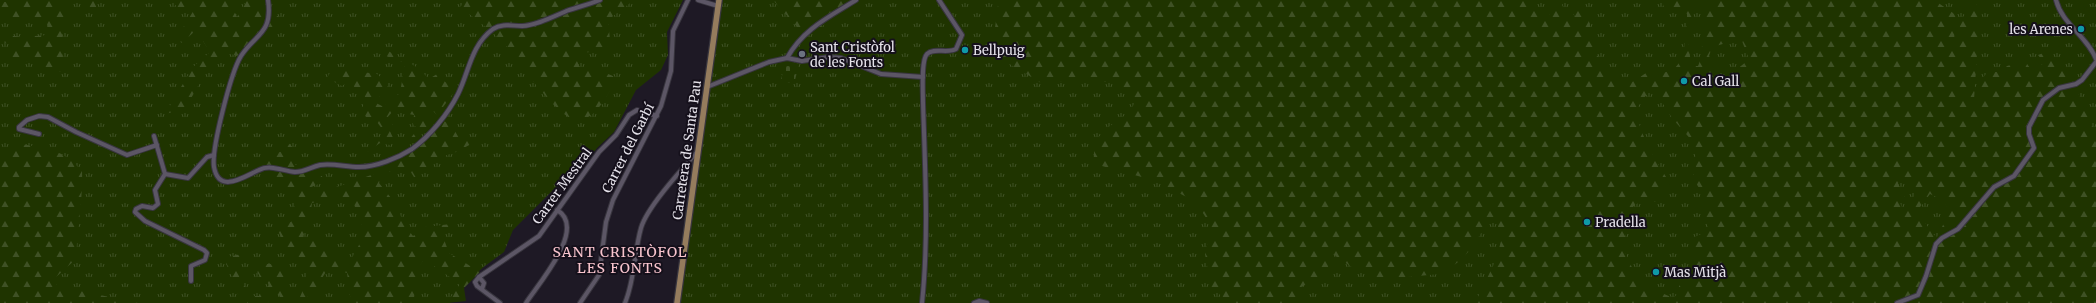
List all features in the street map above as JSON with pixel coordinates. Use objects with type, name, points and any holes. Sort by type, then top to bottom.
[{"type":"main road","name":"Carretera de Santa Pau","points":[[677,303],[719,3]]},
{"type":"street","points":[[268,0],[268,21],[264,30],[241,56],[237,63],[224,107],[214,155],[217,175],[222,180],[230,183],[245,178],[261,169],[276,168],[295,172],[320,165],[360,167],[401,155],[418,144],[443,118],[459,92],[471,56],[480,42],[495,27],[504,25],[523,26],[535,23],[600,0]]},
{"type":"street","name":"Carrer del Garbí","points":[[580,303],[599,275],[606,222],[613,200],[657,116],[671,71],[674,28],[688,0]]},
{"type":"street","points":[[698,0],[719,3]]},
{"type":"street","points":[[787,58],[806,33],[821,20],[856,0]]},
{"type":"street","points":[[922,303],[925,259],[923,77],[925,57],[928,53],[934,50],[952,52],[958,47],[962,40],[960,30],[939,0]]},
{"type":"street","points":[[2056,0],[2067,23],[2089,46],[2096,59]]},
{"type":"street","points":[[707,87],[769,62],[787,58],[802,61],[829,57],[841,58],[881,74],[923,77]]},
{"type":"street","points":[[1897,303],[1918,295],[1928,272],[1931,254],[1939,240],[1955,232],[1991,189],[2014,176],[2021,168],[2034,148],[2029,134],[2029,127],[2043,100],[2059,88],[2079,82],[2096,62]]},
{"type":"street","name":"Carrer Mestral","points":[[479,277],[495,264],[534,240],[599,152],[618,133],[631,113],[637,110],[657,116]]},
{"type":"street","points":[[39,134],[19,129],[19,127],[28,120],[39,116],[48,117],[76,132],[127,155],[157,145]]},
{"type":"street","points":[[154,136],[165,174],[155,190],[158,204],[153,208],[142,206],[136,209],[135,212],[146,221],[204,250],[207,253],[205,260],[191,266],[191,281]]},
{"type":"street","points":[[625,303],[632,285],[640,232],[645,220],[680,170],[698,151]]},
{"type":"street","points":[[165,174],[188,178],[208,156],[214,155]]},
{"type":"street","points":[[526,303],[556,258],[566,236],[566,220],[563,214],[557,210]]},
{"type":"street","points":[[482,289],[484,283],[479,277],[475,284],[500,303]]},
{"type":"street","points":[[974,303],[987,303]]},
{"type":"green space","points":[[0,0],[683,0],[667,32],[668,55],[661,70],[636,90],[614,132],[597,148],[581,169],[564,179],[513,230],[504,252],[460,287],[450,303],[0,303]]},
{"type":"green space","points":[[9,0],[63,0],[73,19],[62,25],[63,71],[50,73],[41,65],[32,61],[11,66],[12,45],[0,41],[0,34],[22,37],[48,35],[47,23],[0,15],[0,2],[10,2]]},
{"type":"green space","points":[[84,0],[94,0],[101,20]]},
{"type":"green space","points":[[171,0],[229,0],[237,17],[247,0],[262,0],[262,6],[282,19],[263,49],[236,56],[227,52],[207,70],[185,109],[165,114],[193,67],[210,52],[196,30],[182,43],[176,39],[194,10],[178,8]]},
{"type":"green space","points":[[467,0],[634,0],[608,20],[610,40],[609,46],[604,50],[575,54],[581,68],[585,70],[600,71],[615,77],[610,90],[598,109],[586,118],[580,120],[571,118],[561,111],[539,88],[502,41],[460,7]]},
{"type":"green space","points":[[722,0],[2096,0],[2096,303],[679,303]]},
{"type":"green space","points":[[773,0],[861,0],[818,29],[807,33],[798,28]]},
{"type":"green space","points":[[1000,0],[1529,0],[1544,17],[1550,14],[1554,2],[1560,0],[1567,17],[1574,23],[1576,22],[1570,0],[1575,0],[1589,21],[1596,53],[1605,69],[1620,82],[1630,83],[1650,71],[1662,73],[1676,67],[1682,58],[1686,38],[1689,45],[1692,63],[1694,66],[1698,66],[1702,44],[1703,0],[1934,0],[1956,15],[1954,41],[1970,0],[1982,8],[1974,100],[1976,103],[1980,97],[1981,80],[1988,72],[2001,72],[2007,66],[2025,61],[2032,71],[2044,63],[2038,55],[2049,51],[2056,61],[2064,62],[2090,119],[2096,137],[2096,303],[1475,303],[1496,260],[1501,241],[1497,221],[1489,219],[1469,251],[1456,263],[1439,274],[1377,280],[1353,268],[1333,254],[1325,275],[1297,289],[1298,303],[1230,303],[1211,287],[1205,254],[1210,232],[1208,221],[1196,202],[1156,181],[1102,166],[1094,161],[1095,148],[1098,138],[1104,131],[1131,109],[1136,100],[1129,92],[1108,82],[1075,80],[1041,83],[1003,60],[997,50],[995,28]],"holes":[[[1737,40],[1742,41],[1749,59],[1738,69],[1724,76],[1715,75],[1717,67],[1709,56],[1712,47]],[[1651,90],[1655,91],[1672,118],[1694,143],[1696,165],[1693,178],[1699,188],[1709,231],[1692,238],[1689,242],[1696,270],[1679,286],[1679,291],[1674,298],[1652,288],[1638,276],[1629,261],[1624,246],[1630,212],[1633,207],[1641,202],[1655,202],[1669,185],[1668,180],[1654,157],[1638,121],[1637,110],[1642,100]],[[1904,177],[1914,184],[1915,195],[1903,210],[1900,203],[1905,197],[1898,184],[1900,179]],[[1930,194],[1943,200],[1949,213],[1937,237],[1933,234],[1917,211]]]},
{"type":"green space","points":[[1664,0],[1694,0],[1693,28],[1687,30],[1687,14],[1684,11],[1665,8],[1663,5]]},
{"type":"green space","points":[[383,48],[418,68],[429,79],[437,74],[455,91],[437,115],[433,111],[428,119],[434,123],[409,145],[405,145],[418,129],[413,124],[414,115],[393,111],[386,119],[400,131],[389,129],[394,140],[390,145],[380,143],[367,152],[386,134],[377,122],[371,123],[362,112],[365,95],[348,82],[342,86],[327,78],[333,68],[377,74],[387,83],[387,90],[374,102],[382,106],[397,98],[401,87],[405,63],[375,52]]},
{"type":"green space","points":[[786,60],[799,64],[794,84],[781,80]]},
{"type":"green space","points":[[443,120],[452,126],[460,140],[475,142],[456,152],[441,157],[434,164],[419,174],[420,181],[417,182],[409,169],[400,169],[391,171],[384,175],[379,183],[395,203],[405,226],[413,236],[425,227],[451,224],[442,234],[449,253],[480,272],[464,288],[466,301],[447,303],[460,284],[424,259],[416,271],[420,280],[415,292],[413,303],[351,303],[347,273],[328,268],[321,280],[325,286],[304,299],[301,299],[300,297],[309,265],[286,249],[277,228],[283,222],[291,222],[295,205],[278,181],[267,174],[251,168],[274,153],[286,151],[283,140],[285,139],[294,149],[289,156],[298,168],[319,168],[322,173],[313,177],[322,176],[323,182],[309,188],[311,193],[340,186],[374,174],[388,161],[407,153]],"holes":[[[334,198],[353,202],[362,227],[362,233],[359,246],[349,263],[325,242],[314,239],[308,242],[303,238],[308,217],[317,217],[319,210],[311,210],[312,203]]]},
{"type":"green space","points":[[22,144],[55,151],[68,158],[82,171],[82,193],[76,259],[55,278],[57,286],[138,303],[0,303],[0,152],[11,146]]},
{"type":"green space","points":[[250,252],[252,258],[239,260],[238,265],[239,275],[246,288],[253,296],[259,296],[269,285],[268,283],[259,282],[260,277],[255,268],[257,264],[274,264],[276,260],[280,261],[290,279],[285,284],[289,292],[289,303],[283,303],[279,295],[269,294],[268,303],[247,303],[249,300],[238,294],[234,279],[226,264],[228,257]]},
{"type":"place","name":"les Arenes","points":[[2081,29]]},
{"type":"place","name":"Bellpuig","points":[[965,50]]},
{"type":"place","name":"Sant Cristòfol de les Fonts","points":[[802,54]]},
{"type":"place","name":"Cal Gall","points":[[1684,81]]},
{"type":"place","name":"Pradella","points":[[1587,222]]},
{"type":"place","name":"Mas Mitjà","points":[[1656,272]]},
{"type":"district","name":"SANT CRISTÒFOL LES FONTS","points":[[620,260]]}]
